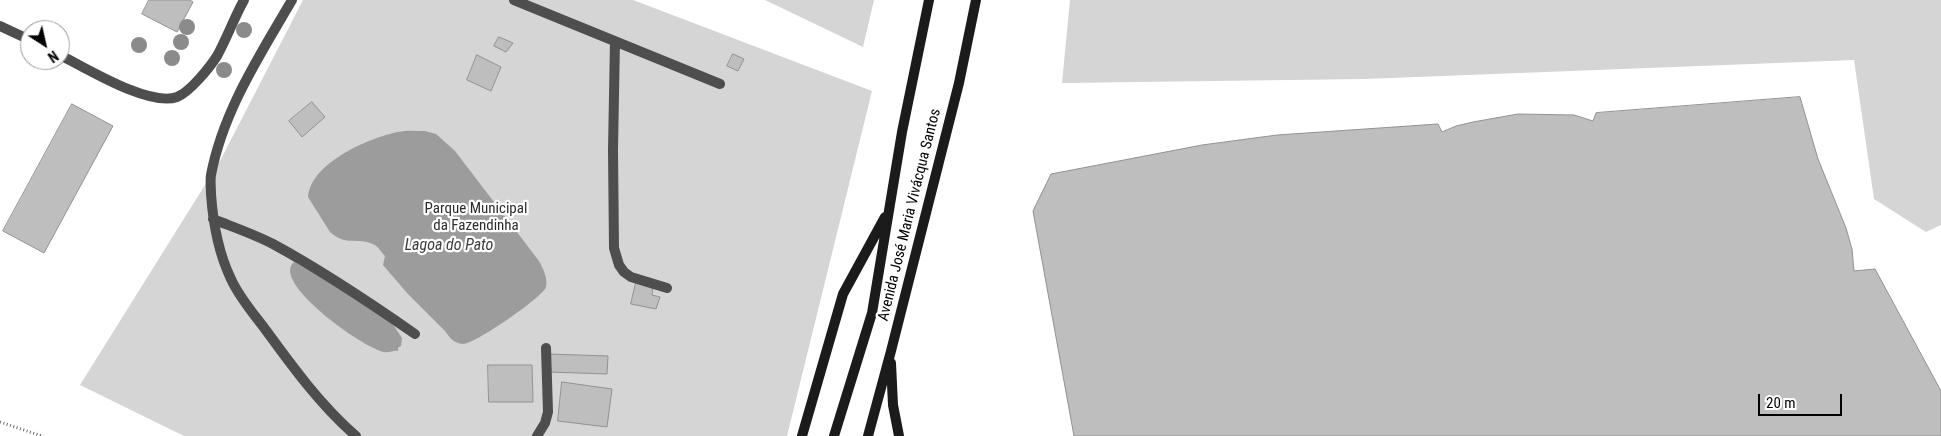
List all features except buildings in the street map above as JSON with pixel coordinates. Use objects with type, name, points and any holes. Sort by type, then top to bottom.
[{"type":"main road","name":"Avenida José Maria Vivácqua Santos","points":[[834,436],[872,313],[902,132],[929,0]]},
{"type":"main road","name":"Avenida José Maria Vivácqua Santos","points":[[868,436],[959,82],[976,0]]},
{"type":"main road","points":[[802,436],[844,294],[889,210]]},
{"type":"main road","points":[[891,351],[893,405],[899,436]]},
{"type":"street","points":[[70,60],[129,90],[149,97],[178,97],[191,86],[217,56],[244,0]]},
{"type":"street","points":[[292,0],[238,96],[221,136],[210,177],[213,219],[222,256],[231,279],[244,301],[287,360],[340,423],[356,436]]},
{"type":"street","points":[[514,0],[720,84]]},
{"type":"street","points":[[0,26],[20,35]]},
{"type":"street","points":[[615,41],[614,248],[619,265],[624,272],[631,277],[668,288]]},
{"type":"street","points":[[213,219],[271,243],[348,287],[415,334]]},
{"type":"street","points":[[537,436],[545,423],[548,412],[546,348]]},
{"type":"path","points":[[0,422],[42,436]]},
{"type":"green space","name":"Parque Municipal da Fazendinha","points":[[303,0],[633,0],[872,91],[787,436],[184,436],[80,385],[220,161]]},
{"type":"green space","points":[[765,0],[874,0],[863,47]]},
{"type":"green space","points":[[1070,0],[1941,0],[1941,225],[1926,232],[1874,199],[1854,60],[1365,79],[1062,83]]},
{"type":"water","name":"Lagoa do Pato","points":[[425,131],[436,134],[455,151],[539,261],[546,277],[546,287],[522,309],[494,329],[463,344],[452,340],[407,293],[383,265],[385,256],[376,246],[367,242],[347,241],[336,237],[330,232],[308,197],[311,185],[319,173],[330,163],[357,146],[398,132]]},
{"type":"water","points":[[294,262],[364,301],[394,326],[402,338],[398,351],[384,352],[373,348],[322,313],[295,284],[290,271]]}]
